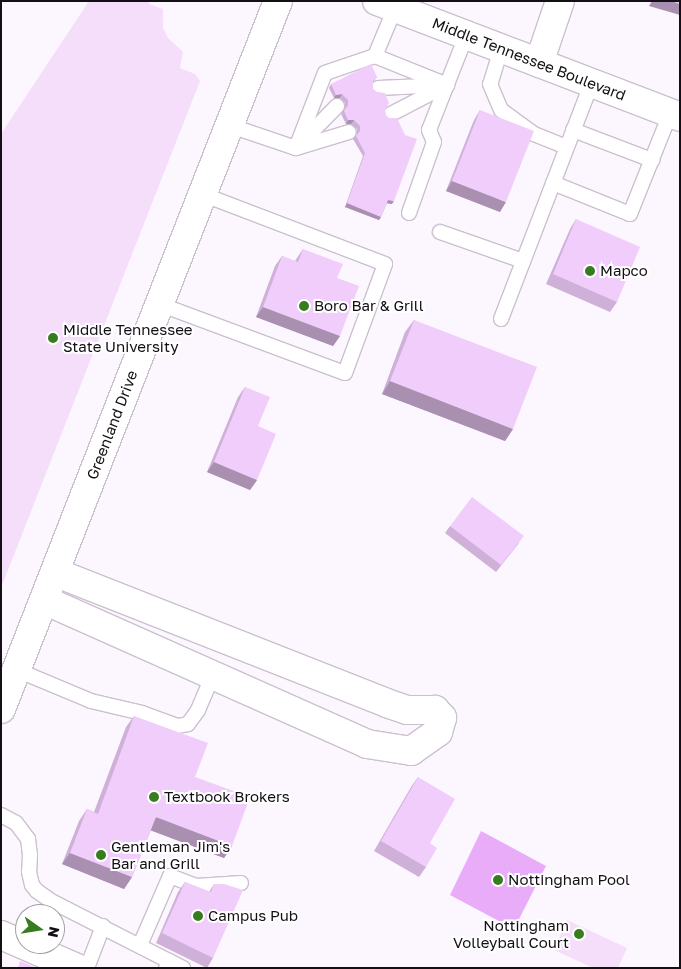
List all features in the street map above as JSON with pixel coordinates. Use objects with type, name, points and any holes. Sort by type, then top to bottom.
[{"type":"street","name":"Greenland Drive","points":[[1,709],[278,1]]},
{"type":"street","points":[[539,63],[560,1]]},
{"type":"street","name":"Middle Tennessee Boulevard","points":[[386,5],[675,116]]},
{"type":"street","points":[[44,600],[367,744],[411,751],[438,732],[442,718],[435,710],[407,710],[387,703],[55,572]]},
{"type":"street","points":[[1,935],[77,968]]},
{"type":"lane","points":[[376,56],[386,5]]},
{"type":"lane","points":[[409,213],[434,142],[429,130],[466,36]]},
{"type":"lane","points":[[501,49],[490,84],[501,110],[534,134],[567,147]]},
{"type":"lane","points":[[296,148],[325,73],[376,56],[447,85]]},
{"type":"lane","points":[[501,319],[591,84]]},
{"type":"lane","points":[[378,88],[447,85]]},
{"type":"lane","points":[[391,114],[447,85]]},
{"type":"lane","points":[[296,148],[337,106]]},
{"type":"lane","points":[[553,183],[630,214],[652,160],[675,116]]},
{"type":"lane","points":[[228,125],[296,148],[350,132]]},
{"type":"lane","points":[[573,130],[652,160]]},
{"type":"lane","points":[[159,304],[345,373],[385,264],[202,194]]},
{"type":"lane","points":[[440,232],[523,262]]},
{"type":"lane","points":[[17,670],[91,700],[142,713],[178,726],[188,724],[193,717],[213,675]]},
{"type":"lane","points":[[1,815],[16,823],[28,839],[30,855],[29,872],[32,885],[53,902],[140,945],[167,964],[183,968]]},
{"type":"lane","points":[[140,945],[170,876],[196,886],[240,883]]},
{"type":"lane","points":[[87,968],[103,926]]},
{"type":"shaded area","name":"Middle Tennessee State University","points":[[89,1],[149,1],[149,4],[163,9],[163,28],[168,38],[183,52],[180,68],[195,74],[200,81],[1,588],[1,134]]},
{"type":"shaded area","name":"Nottingham Pool","points":[[481,831],[546,866],[514,929],[450,895]]},
{"type":"shaded area","name":"Nottingham Volleyball Court","points":[[567,920],[627,948],[618,968],[593,968],[554,950]]},
{"type":"building","points":[[371,64],[377,77],[373,81],[373,89],[377,92],[385,93],[389,103],[385,110],[386,115],[389,118],[397,118],[405,135],[417,139],[394,201],[388,200],[381,217],[347,203],[365,153],[356,136],[360,131],[360,126],[354,120],[348,120],[344,111],[348,105],[348,100],[342,94],[336,95],[331,84]]},
{"type":"building","points":[[480,110],[534,131],[506,202],[452,181]]},
{"type":"building","name":"Mapco","points":[[576,219],[640,247],[617,302],[553,274]]},
{"type":"building","name":"Boro Bar & Grill","points":[[303,249],[343,264],[337,278],[359,286],[340,336],[263,307],[282,256],[298,262]]},
{"type":"building","points":[[414,320],[537,367],[513,429],[390,381]]},
{"type":"building","points":[[245,387],[270,397],[258,426],[276,434],[257,480],[214,462]]},
{"type":"building","points":[[472,497],[524,536],[501,565],[450,526]]},
{"type":"building","points":[[134,716],[208,743],[195,777],[250,797],[232,846],[156,817],[132,877],[70,853],[87,809],[98,814]]},
{"type":"building","points":[[418,777],[455,799],[430,843],[437,848],[426,867],[381,841]]},
{"type":"building","name":"Campus Pub","points":[[185,882],[211,892],[214,884],[224,884],[243,890],[213,958],[162,933]]},
{"type":"building","points":[[20,961],[37,968],[18,968]]},
{"type":"place","name":"Mapco","points":[[590,271]]},
{"type":"place","name":"Boro Bar & Grill","points":[[304,306]]},
{"type":"place","name":"Middle Tennessee State University","points":[[53,338]]},
{"type":"place","name":"Textbook Brokers","points":[[154,797]]},
{"type":"place","name":"Gentleman Jim's Bar and Grill","points":[[101,855]]},
{"type":"place","name":"Nottingham Pool","points":[[498,880]]},
{"type":"place","name":"Campus Pub","points":[[198,916]]},
{"type":"place","name":"Nottingham Volleyball Court","points":[[579,934]]}]
